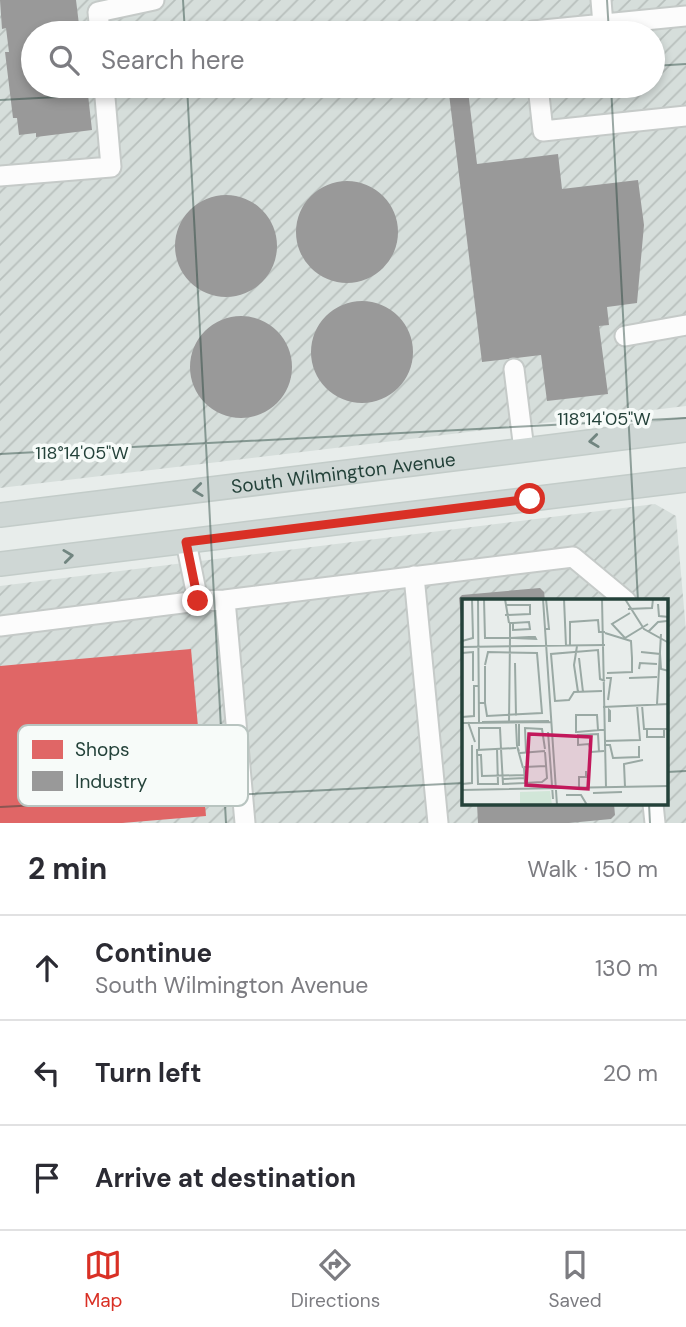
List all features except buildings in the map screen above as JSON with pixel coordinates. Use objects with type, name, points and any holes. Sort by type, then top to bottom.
[{"type":"main road","name":"South Wilmington Avenue","points":[[0,515],[686,430]]},
{"type":"main road","points":[[0,564],[686,480]]},
{"type":"street","points":[[99,21],[98,12],[155,0]]},
{"type":"street","points":[[601,0],[603,21]]},
{"type":"street","points":[[685,0],[686,10]]},
{"type":"street","points":[[640,21],[686,16]]},
{"type":"street","points":[[0,176],[111,167],[105,98]]},
{"type":"street","points":[[539,98],[543,131],[686,116]]},
{"type":"street","points":[[625,336],[686,325]]},
{"type":"street","points":[[514,369],[524,450]]},
{"type":"street","points":[[186,542],[198,601]]},
{"type":"street","points":[[0,626],[573,557],[624,599]]},
{"type":"street","points":[[414,576],[438,823]]},
{"type":"street","points":[[225,600],[237,725]]},
{"type":"shaded area","points":[[0,0],[686,0],[686,406],[0,488]]},
{"type":"shaded area","points":[[655,504],[676,516],[686,631],[686,823],[0,823],[0,586]]},
{"type":"route","points":[[198,601],[186,542],[530,499]]}]
